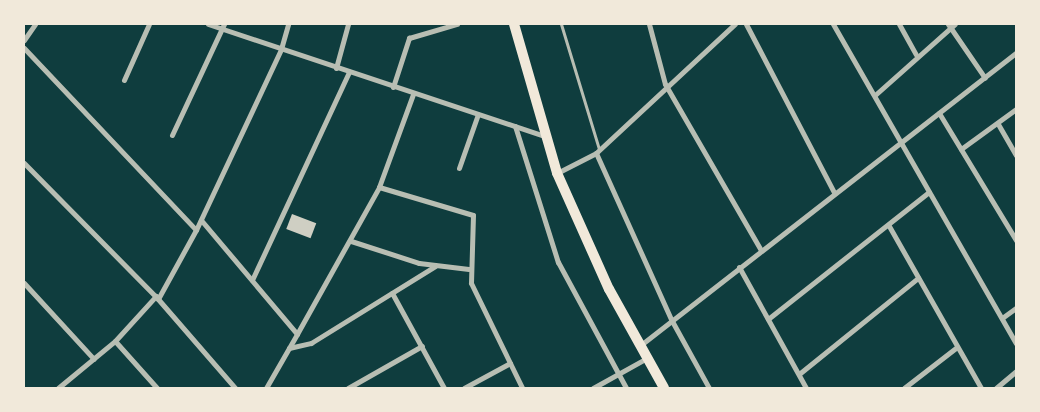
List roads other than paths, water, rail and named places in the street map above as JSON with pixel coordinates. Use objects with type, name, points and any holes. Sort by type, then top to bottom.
[{"type":"highway","points":[[514,24],[558,173],[609,289],[642,344],[664,388]]},
{"type":"street","points":[[24,40],[35,24]]},
{"type":"street","points":[[124,80],[149,24]]},
{"type":"street","points":[[208,24],[223,26],[336,68],[548,137]]},
{"type":"street","points":[[58,388],[115,341],[157,297],[201,220],[281,49],[288,24]]},
{"type":"street","points":[[336,68],[348,24]]},
{"type":"street","points":[[393,87],[409,38],[457,24]]},
{"type":"street","points":[[558,173],[597,151],[665,84],[735,24]]},
{"type":"street","points":[[746,24],[834,192]]},
{"type":"street","points":[[833,24],[875,95],[900,144],[1016,343]]},
{"type":"street","points":[[899,24],[916,55]]},
{"type":"street","points":[[650,25],[665,84],[762,250]]},
{"type":"street","points":[[875,95],[916,55],[951,25],[985,78]]},
{"type":"street","points":[[172,135],[223,26]]},
{"type":"street","points":[[24,48],[196,230]]},
{"type":"street","points":[[642,344],[834,192],[900,144],[1016,53]]},
{"type":"street","points":[[252,280],[349,72]]},
{"type":"street","points":[[266,388],[351,241],[379,187],[413,94]]},
{"type":"street","points":[[961,149],[998,124],[1016,109]]},
{"type":"street","points":[[939,113],[1016,240]]},
{"type":"street","points":[[459,168],[478,114]]},
{"type":"street","points":[[998,124],[1016,156]]},
{"type":"street","points":[[515,126],[558,262],[626,388]]},
{"type":"street","points":[[597,151],[672,321],[709,388]]},
{"type":"street","points":[[24,163],[157,297],[235,388]]},
{"type":"street","points":[[379,187],[473,215],[476,237],[469,269],[522,388]]},
{"type":"street","points":[[768,319],[889,226],[929,192]]},
{"type":"street","points":[[201,220],[297,334]]},
{"type":"street","points":[[889,226],[981,388]]},
{"type":"street","points":[[351,241],[435,266],[469,269]]},
{"type":"street","points":[[289,348],[311,342],[435,266]]},
{"type":"street","points":[[739,267],[806,388]]},
{"type":"street","points":[[799,374],[918,278]]},
{"type":"street","points":[[24,283],[94,359]]},
{"type":"street","points":[[392,293],[444,388]]},
{"type":"street","points":[[1002,318],[1016,308]]},
{"type":"street","points":[[115,341],[157,388]]},
{"type":"street","points":[[348,388],[422,346]]},
{"type":"street","points":[[904,388],[957,347]]},
{"type":"street","points":[[593,388],[649,357]]},
{"type":"street","points":[[464,388],[510,363]]},
{"type":"street","points":[[996,388],[1016,371]]},
{"type":"lane","points":[[560,24],[597,151]]}]
